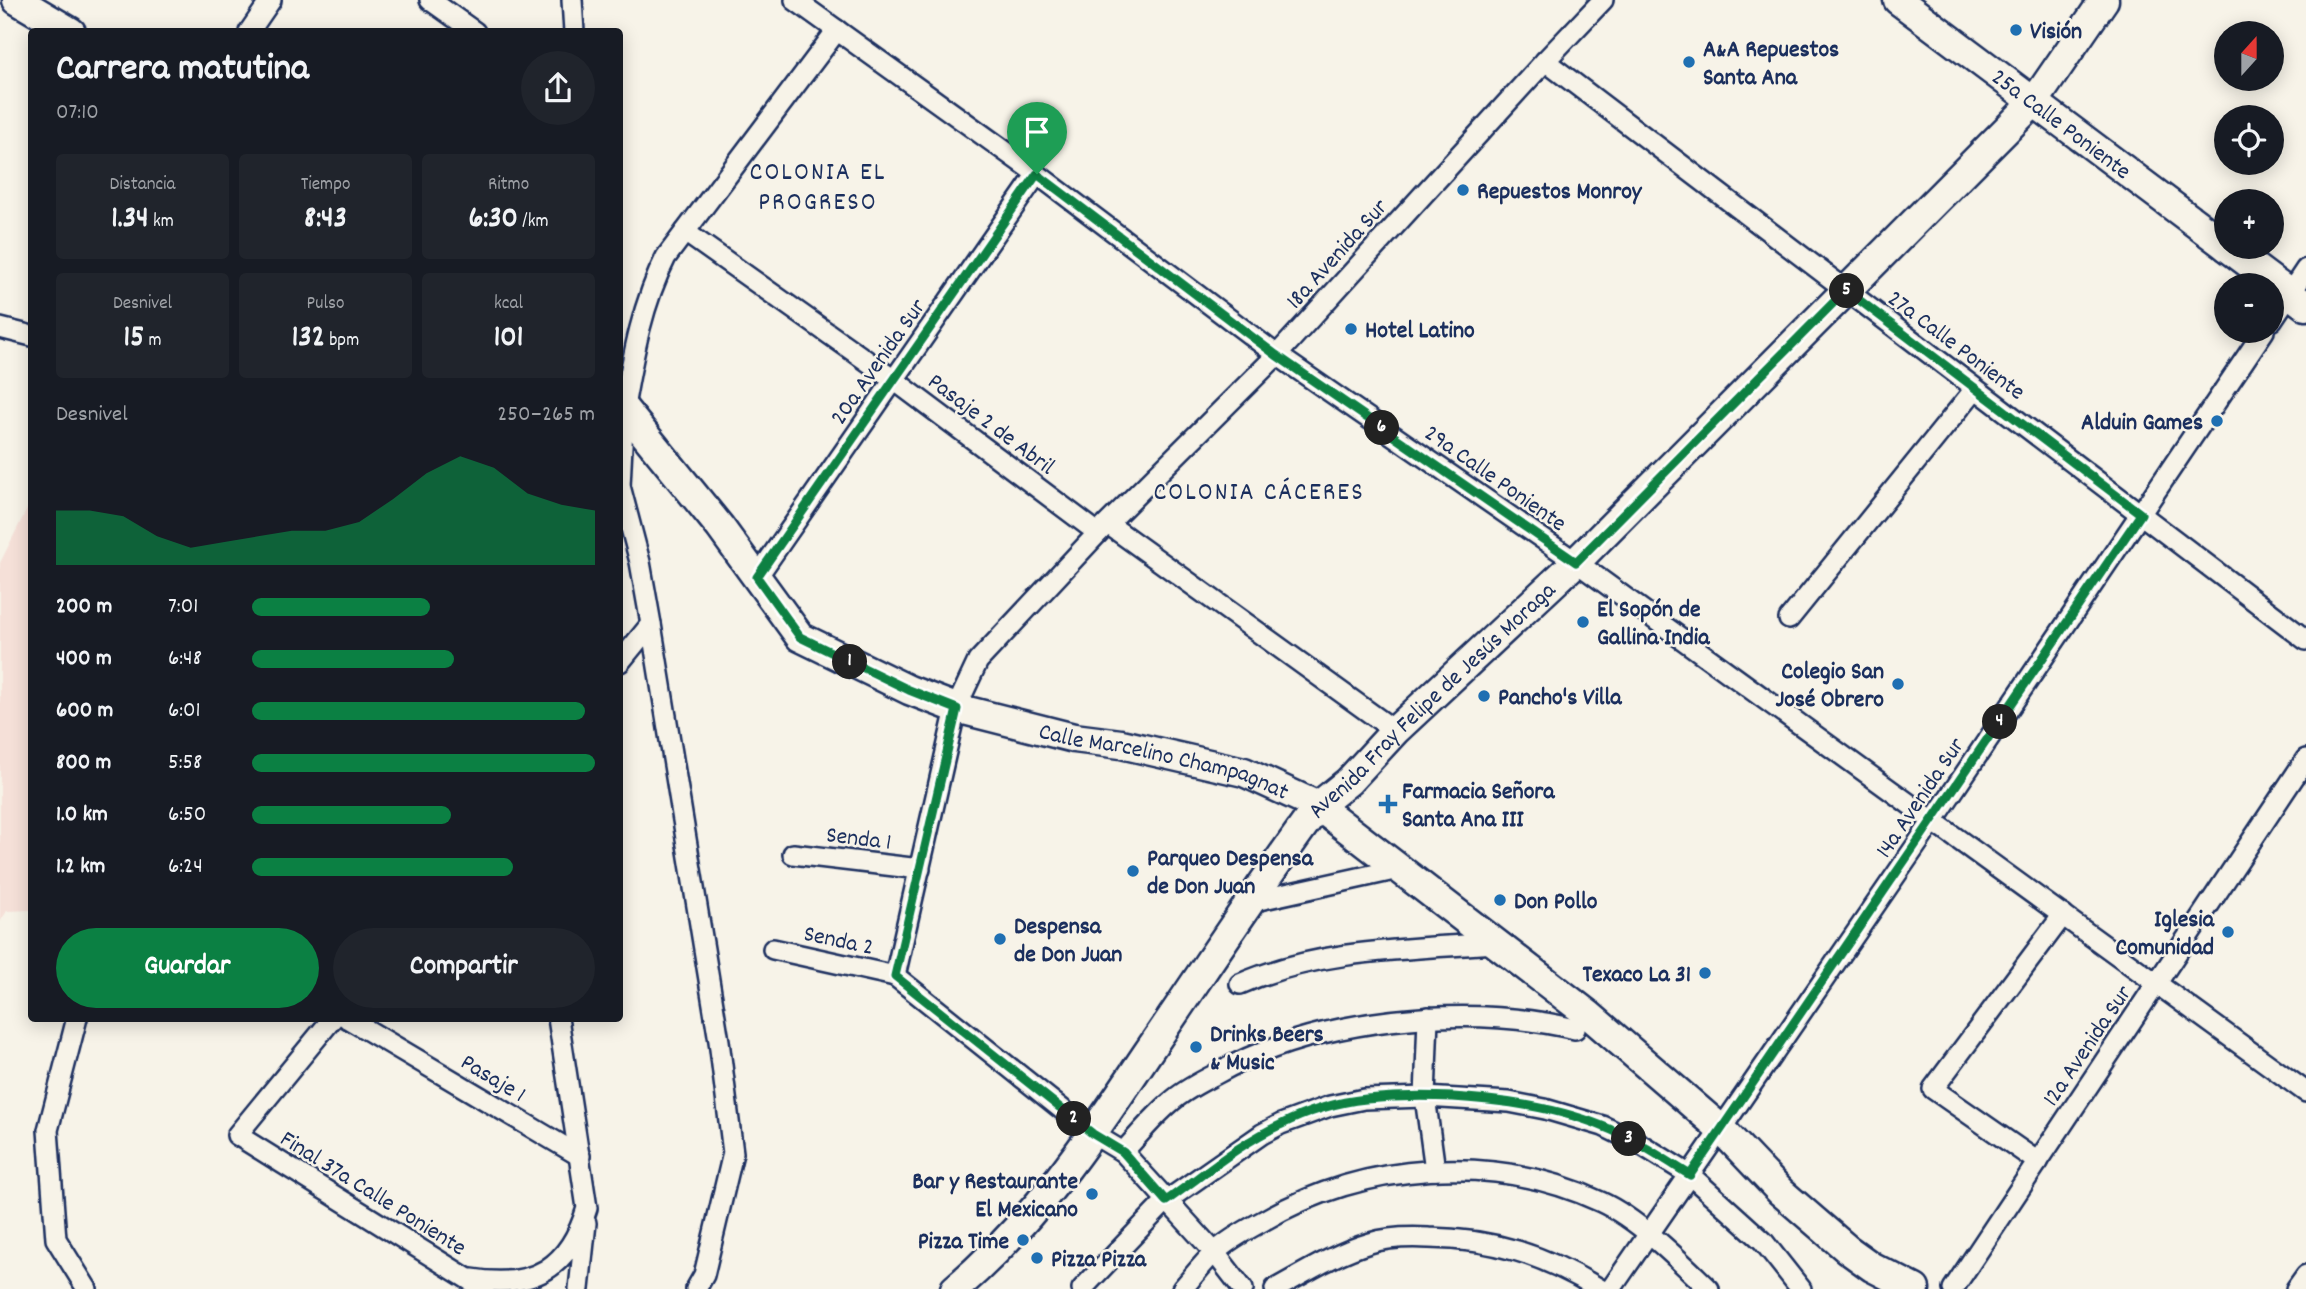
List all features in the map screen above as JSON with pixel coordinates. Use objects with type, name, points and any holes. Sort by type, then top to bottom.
[{"type":"street","points":[[17,0],[64,28]]},
{"type":"street","points":[[252,28],[271,0]]},
{"type":"street","points":[[430,0],[469,28]]},
{"type":"street","points":[[572,0],[574,28]]},
{"type":"street","name":"29a Calle Poniente","points":[[795,0],[1037,174],[1276,355],[1576,562],[2306,1092]]},
{"type":"street","name":"18a Avenida Sur","points":[[895,976],[957,709],[978,662],[1103,529],[1276,355],[1603,0]]},
{"type":"street","name":"25a Calle Poniente","points":[[1898,0],[2214,237]]},
{"type":"street","name":"Avenida Fray Felipe de Jesús Moraga","points":[[955,1289],[999,1250],[1022,1225],[1093,1134],[1318,806],[1349,781],[1395,731],[1576,562],[2034,102],[2104,0]]},
{"type":"street","points":[[623,401],[640,327],[656,275],[666,257],[837,30]]},
{"type":"street","name":"27a Calle Poniente","points":[[1545,61],[2306,639]]},
{"type":"street","name":"20a Avenida Sur","points":[[757,577],[1037,174]]},
{"type":"street","name":"Pasaje 2 de Abril","points":[[685,232],[1103,529],[1395,731]]},
{"type":"street","name":"25a Calle Poniente","points":[[2243,259],[2298,300]]},
{"type":"street","points":[[2284,311],[2298,300],[2306,269]]},
{"type":"street","points":[[0,328],[28,336]]},
{"type":"street","name":"14a Avenida Sur","points":[[1611,1289],[1933,821],[2256,343]]},
{"type":"street","points":[[1789,618],[1975,388]]},
{"type":"street","name":"Calle Marcelino Champagnat","points":[[623,406],[757,577],[800,637],[909,690],[957,709],[1074,738],[1121,744],[1244,772],[1318,806],[1589,1015],[1721,1129],[1781,1192],[1847,1249],[1906,1287]]},
{"type":"street","points":[[623,497],[640,562],[651,624],[716,1027],[733,1153],[704,1275],[696,1289]]},
{"type":"street","points":[[623,658],[651,624]]},
{"type":"street","name":"12a Avenida Sur","points":[[1953,1289],[2306,759]]},
{"type":"street","name":"Senda 1","points":[[793,853],[919,869]]},
{"type":"street","points":[[1250,902],[1399,869]]},
{"type":"street","points":[[2038,1162],[1933,1089],[2063,915]]},
{"type":"street","points":[[1240,984],[1275,971],[1333,958],[1496,943]]},
{"type":"street","name":"Senda 2","points":[[773,949],[895,976]]},
{"type":"street","points":[[895,976],[1093,1134],[1123,1152],[1243,1289]]},
{"type":"street","points":[[1123,1152],[1171,1101],[1237,1062],[1281,1044],[1365,1025],[1428,1017],[1510,1018],[1575,1029]]},
{"type":"street","points":[[1428,1017],[1425,1097],[1435,1170]]},
{"type":"street","points":[[76,1022],[48,1130],[56,1239],[87,1289]]},
{"type":"street","name":"Final 37a Calle Poniente","points":[[330,1022],[237,1136],[484,1289]]},
{"type":"street","name":"Pasaje 1","points":[[354,1022],[580,1156]]},
{"type":"street","points":[[559,1022],[587,1208],[579,1289]]},
{"type":"street","points":[[1083,1289],[1166,1201],[1246,1144],[1281,1124],[1313,1112],[1364,1099],[1425,1097],[1509,1102],[1581,1118],[1640,1144],[1690,1175],[1763,1241],[1801,1289]]},
{"type":"street","points":[[1182,1289],[1214,1253],[1242,1233],[1313,1195],[1361,1181],[1454,1168],[1489,1172],[1554,1186],[1603,1203],[1649,1233],[1709,1289]]},
{"type":"street","points":[[455,1271],[470,1278],[502,1284],[521,1283],[537,1278],[553,1268],[566,1254],[579,1232],[587,1208]]},
{"type":"street","points":[[1275,1289],[1327,1259],[1349,1250],[1390,1239],[1420,1238],[1459,1238],[1508,1247],[1535,1255],[1600,1289]]},
{"type":"street","points":[[2296,1289],[2306,1275]]},
{"type":"shaded area","points":[[28,507],[28,910],[7,911],[0,922],[0,563]]},
{"type":"place","name":"Visión","points":[[2016,30]]},
{"type":"place","name":"A&A Repuestos Santa Ana","points":[[1689,62]]},
{"type":"place","name":"Repuestos Monroy","points":[[1463,190]]},
{"type":"place","name":"Hotel Latino","points":[[1351,329]]},
{"type":"place","name":"Alduin Games","points":[[2217,421]]},
{"type":"place","name":"El Sopón de Gallina India","points":[[1583,622]]},
{"type":"place","name":"Colegio San José Obrero","points":[[1898,684]]},
{"type":"place","name":"Pancho's Villa","points":[[1484,696]]},
{"type":"place","name":"Farmacia Señora Santa Ana III","points":[[1388,804]]},
{"type":"place","name":"Parqueo Despensa de Don Juan","points":[[1133,871]]},
{"type":"place","name":"Don Pollo","points":[[1500,900]]},
{"type":"place","name":"Iglesia Comunidad","points":[[2228,932]]},
{"type":"place","name":"Despensa de Don Juan","points":[[1000,939]]},
{"type":"place","name":"Texaco La 31","points":[[1705,973]]},
{"type":"place","name":"Drinks Beers & Music","points":[[1196,1047]]},
{"type":"place","name":"Bar y Restaurante El Mexicano","points":[[1092,1194]]},
{"type":"place","name":"Pizza Time","points":[[1023,1240]]},
{"type":"place","name":"Pizza Pizza","points":[[1037,1258]]},
{"type":"district","name":"COLONIA EL PROGRESO","points":[[818,185]]},
{"type":"district","name":"COLONIA CÁCERES","points":[[1259,490]]},
{"type":"route","points":[[1037,174],[1276,355],[1576,562],[1846,290],[2141,514],[1690,1175],[1640,1144],[1581,1118],[1509,1102],[1394,1097],[1364,1099],[1330,1107],[1281,1124],[1246,1144],[1166,1201],[1123,1152],[1093,1134],[895,976],[957,709],[909,690],[800,637],[757,577],[1037,174]]}]
